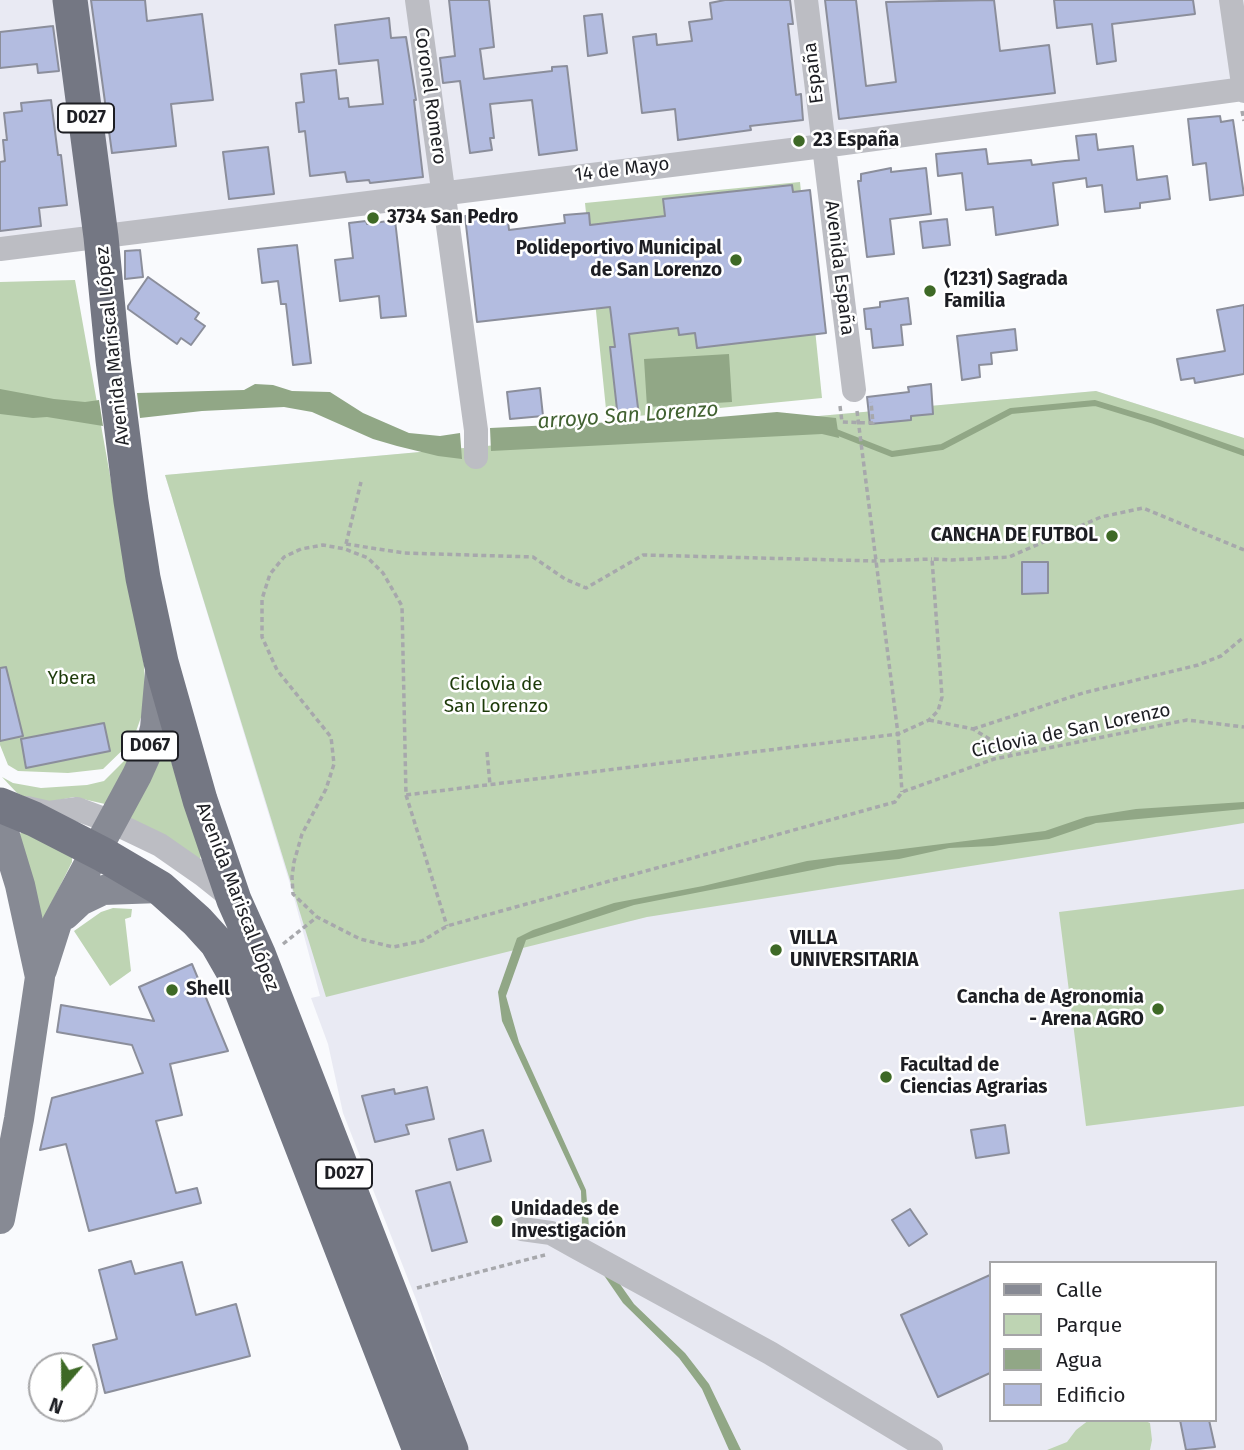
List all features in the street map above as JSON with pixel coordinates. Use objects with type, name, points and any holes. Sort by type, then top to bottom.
[{"type":"highway","name":"D027","points":[[70,0],[101,237]]},
{"type":"highway","name":"Avenida Mariscal López","points":[[101,237],[122,437],[143,578],[160,662],[200,800],[234,900],[259,956],[451,1450]]},
{"type":"highway","name":"D027","points":[[0,804],[34,819],[104,836]]},
{"type":"highway","name":"Avenida Mariscal López","points":[[104,836],[197,921],[217,943],[236,976],[420,1450]]},
{"type":"main road","name":"D067","points":[[0,1219],[19,1119],[40,977],[57,923],[151,744],[155,728],[160,662]]},
{"type":"main road","name":"D067","points":[[0,819],[20,885],[40,977]]},
{"type":"main road","points":[[57,923],[80,901],[103,890],[160,888]]},
{"type":"street","name":"Coronel Romero","points":[[417,0],[476,430],[477,457]]},
{"type":"street","name":"España","points":[[806,0],[823,146]]},
{"type":"street","points":[[1231,0],[1242,94]]},
{"type":"street","name":"14 de Mayo","points":[[0,249],[1242,94]]},
{"type":"street","name":"Avenida España","points":[[823,146],[855,396]]},
{"type":"street","points":[[104,836],[160,845],[234,900]]},
{"type":"street","points":[[160,888],[186,863]]},
{"type":"street","points":[[522,1229],[551,1233],[770,1353],[931,1450]]},
{"type":"path","points":[[1242,94],[1244,121]]},
{"type":"path","points":[[855,396],[898,734],[902,792]]},
{"type":"path","points":[[855,396],[873,423],[842,422],[855,396]]},
{"type":"path","points":[[361,482],[346,547],[533,557],[565,579],[586,588],[643,555],[876,561],[952,561],[1009,557],[1101,517],[1143,508],[1244,550]]},
{"type":"path","name":"Ciclovia de San Lorenzo","points":[[447,926],[406,795],[402,606],[383,573],[368,558],[346,547],[323,545],[301,549],[284,557],[270,574],[262,599],[262,637],[277,670],[331,737],[334,764],[326,789],[302,834],[292,877],[293,894],[317,917],[360,939],[393,947],[422,941],[447,926],[895,802],[902,792],[994,759],[1187,720],[1244,727]]},
{"type":"path","points":[[406,795],[898,734],[929,720],[938,711],[942,697],[932,559]]},
{"type":"path","points":[[973,729],[1083,693],[1198,665],[1221,656],[1244,637]]},
{"type":"path","points":[[929,720],[973,729],[1014,755]]},
{"type":"path","points":[[487,752],[490,785]]},
{"type":"path","points":[[259,956],[287,942],[317,917]]},
{"type":"path","points":[[412,1290],[576,1247]]},
{"type":"shaded area","points":[[0,0],[1244,0],[1244,97],[0,250]]},
{"type":"shaded area","name":"VILLA UNIVERSITARIA","points":[[1096,391],[1244,438],[1244,1450],[467,1450],[417,1302],[343,1113],[328,1044],[311,998],[320,996],[293,894],[165,475]]},
{"type":"green space","points":[[800,182],[822,398],[607,419],[585,203]]},
{"type":"green space","name":"Ybera","points":[[75,280],[144,665],[146,703],[133,740],[103,769],[68,773],[18,771],[8,765],[0,745],[0,282]]},
{"type":"green space","name":"Ciclovia de San Lorenzo","points":[[1096,391],[1244,438],[1244,823],[647,917],[326,997],[165,475]]},
{"type":"green space","points":[[133,752],[105,804],[74,797],[39,804],[17,793],[2,777],[13,783],[41,788],[87,785],[104,781]]},
{"type":"green space","points":[[165,755],[170,758],[201,854],[200,860],[131,822],[130,816],[158,758]]},
{"type":"green space","points":[[23,830],[72,857],[42,922],[19,835]]},
{"type":"green space","name":"Cancha de Agronomia - Arena AGRO","points":[[1244,889],[1244,1106],[1086,1126],[1059,912]]},
{"type":"green space","points":[[113,908],[132,909],[131,917],[125,919],[131,971],[110,986],[74,931],[101,912]]},
{"type":"green space","points":[[1086,1422],[1148,1422],[1152,1440],[1150,1450],[1047,1450],[1067,1442]]},
{"type":"water","points":[[729,354],[732,402],[647,407],[644,359]]},
{"type":"water","points":[[255,384],[273,385],[292,391],[330,392],[363,413],[409,433],[440,436],[460,433],[462,459],[438,456],[373,439],[312,412],[284,407],[202,411],[140,418],[137,393],[244,390]]},
{"type":"water","points":[[0,389],[54,399],[85,402],[99,400],[103,426],[47,417],[0,414]]},
{"type":"water","points":[[777,412],[836,418],[839,438],[822,434],[491,451],[490,428]]},
{"type":"water","points":[[1244,802],[1244,809],[1096,823],[1049,839],[949,848],[899,859],[838,865],[634,905],[526,940],[506,996],[519,1042],[586,1190],[589,1227],[582,1224],[581,1191],[502,1021],[498,992],[517,938],[614,903],[703,886],[807,861],[1045,831],[1086,817],[1136,809]]},
{"type":"water","points":[[610,1270],[634,1304],[685,1353],[709,1384],[741,1450],[729,1450],[702,1389],[679,1358],[623,1303],[601,1271]]},
{"type":"building","points":[[91,0],[145,0],[147,21],[202,14],[213,100],[171,104],[176,146],[112,153]]},
{"type":"building","points":[[449,0],[489,0],[494,47],[480,49],[484,79],[552,71],[552,67],[567,66],[577,150],[539,155],[532,100],[490,104],[494,138],[490,138],[492,150],[470,153],[460,81],[443,83],[440,58],[455,56]]},
{"type":"building","points":[[725,0],[790,0],[793,24],[788,24],[796,95],[801,94],[803,120],[750,126],[751,130],[678,140],[675,109],[642,113],[633,37],[656,34],[657,45],[692,41],[689,22],[712,19],[710,3]]},
{"type":"building","points":[[825,0],[856,0],[866,86],[896,82],[886,2],[994,0],[1000,51],[1049,45],[1055,93],[839,119]]},
{"type":"building","points":[[1054,0],[1193,0],[1195,14],[1112,24],[1116,61],[1097,64],[1092,24],[1057,28]]},
{"type":"building","points":[[602,14],[607,53],[588,56],[584,16]]},
{"type":"building","points":[[389,18],[391,38],[406,37],[416,100],[423,177],[370,183],[369,180],[347,182],[345,172],[310,176],[305,131],[299,132],[296,103],[304,102],[301,74],[336,70],[339,99],[348,98],[349,107],[383,104],[378,60],[339,64],[335,25]]},
{"type":"building","points":[[53,26],[59,71],[38,73],[37,64],[0,68],[0,32]]},
{"type":"building","points":[[51,100],[67,205],[39,208],[41,226],[0,231],[0,162],[5,161],[3,140],[7,140],[4,113],[22,111],[21,103]]},
{"type":"building","points":[[1220,116],[1221,122],[1233,120],[1244,195],[1210,200],[1206,163],[1193,165],[1188,119]]},
{"type":"building","points":[[1096,134],[1098,150],[1133,146],[1137,180],[1167,176],[1170,199],[1140,203],[1140,208],[1105,212],[1102,185],[1087,187],[1086,178],[1053,183],[1058,225],[996,235],[993,207],[966,210],[962,173],[938,176],[936,154],[986,149],[988,164],[1031,160],[1032,165],[1079,160],[1076,136]]},
{"type":"building","points":[[268,147],[274,194],[229,199],[223,152]]},
{"type":"building","points":[[891,168],[891,172],[926,168],[931,214],[890,219],[894,254],[867,257],[858,181],[861,181],[861,174]]},
{"type":"building","points":[[792,185],[793,192],[810,190],[826,333],[697,348],[695,333],[679,335],[678,328],[629,334],[639,416],[618,418],[610,347],[615,347],[610,307],[477,322],[465,216],[507,212],[509,230],[565,223],[564,215],[589,213],[590,225],[665,216],[663,199]]},
{"type":"building","points":[[947,219],[950,245],[923,248],[920,222]]},
{"type":"building","points":[[395,220],[406,316],[381,318],[379,296],[340,301],[335,260],[353,258],[349,223],[366,221],[367,224]]},
{"type":"building","points":[[297,245],[311,363],[293,365],[286,304],[281,304],[278,281],[262,283],[258,249]]},
{"type":"building","points":[[140,250],[143,277],[125,279],[125,251]]},
{"type":"building","points":[[148,277],[199,313],[195,319],[205,326],[191,345],[181,338],[177,344],[128,309]]},
{"type":"building","points":[[908,298],[911,324],[901,325],[903,345],[873,348],[871,329],[866,329],[864,309],[880,307],[880,302]]},
{"type":"building","points":[[1244,305],[1244,374],[1195,383],[1194,378],[1181,380],[1177,359],[1225,351],[1217,310]]},
{"type":"building","points":[[1015,329],[1017,350],[991,353],[992,364],[979,365],[980,377],[962,380],[957,336]]},
{"type":"building","points":[[931,384],[933,414],[911,416],[911,420],[870,424],[867,397],[909,392],[908,387]]},
{"type":"building","points":[[540,388],[543,416],[510,419],[507,392]]},
{"type":"building","points":[[1022,562],[1048,562],[1048,593],[1022,594]]},
{"type":"building","points":[[6,667],[23,736],[0,741],[0,668]]},
{"type":"building","points":[[104,723],[110,751],[26,768],[21,739]]},
{"type":"building","points":[[192,964],[228,1051],[170,1064],[182,1115],[156,1121],[176,1193],[197,1188],[201,1203],[89,1231],[66,1144],[40,1150],[52,1098],[143,1073],[132,1045],[57,1032],[61,1005],[154,1021],[139,987]]},
{"type":"building","points":[[427,1087],[434,1119],[406,1125],[409,1134],[375,1142],[362,1096],[394,1089],[395,1094]]},
{"type":"building","points":[[1005,1125],[1009,1153],[976,1158],[971,1130]]},
{"type":"building","points":[[483,1130],[491,1161],[457,1170],[449,1139]]},
{"type":"building","points":[[450,1182],[467,1242],[432,1251],[416,1191]]},
{"type":"building","points":[[910,1209],[927,1234],[909,1246],[892,1220]]},
{"type":"building","points":[[131,1261],[135,1274],[182,1262],[196,1315],[236,1304],[250,1356],[105,1393],[98,1365],[98,1352],[95,1352],[93,1345],[117,1339],[99,1270]]},
{"type":"building","points":[[988,1276],[988,1374],[938,1397],[901,1315]]},
{"type":"building","points":[[1180,1422],[1209,1422],[1215,1447],[1186,1450]]},
{"type":"waterway","name":"arroyo San Lorenzo","points":[[831,430],[892,454],[942,447],[1011,411],[1095,403],[1244,453]]},
{"type":"place","name":"23 España","points":[[799,141]]},
{"type":"place","name":"3734 San Pedro","points":[[373,218]]},
{"type":"place","name":"Polideportivo Municipal de San Lorenzo","points":[[736,260]]},
{"type":"place","name":"(1231) Sagrada Familia","points":[[930,291]]},
{"type":"place","name":"CANCHA DE FUTBOL","points":[[1112,536]]},
{"type":"place","name":"VILLA UNIVERSITARIA","points":[[776,950]]},
{"type":"place","name":"Shell","points":[[172,990]]},
{"type":"place","name":"Cancha de Agronomia - Arena AGRO","points":[[1158,1009]]},
{"type":"place","name":"Facultad de Ciencias Agrarias","points":[[886,1077]]},
{"type":"place","name":"Unidades de Investigación","points":[[497,1221]]}]
